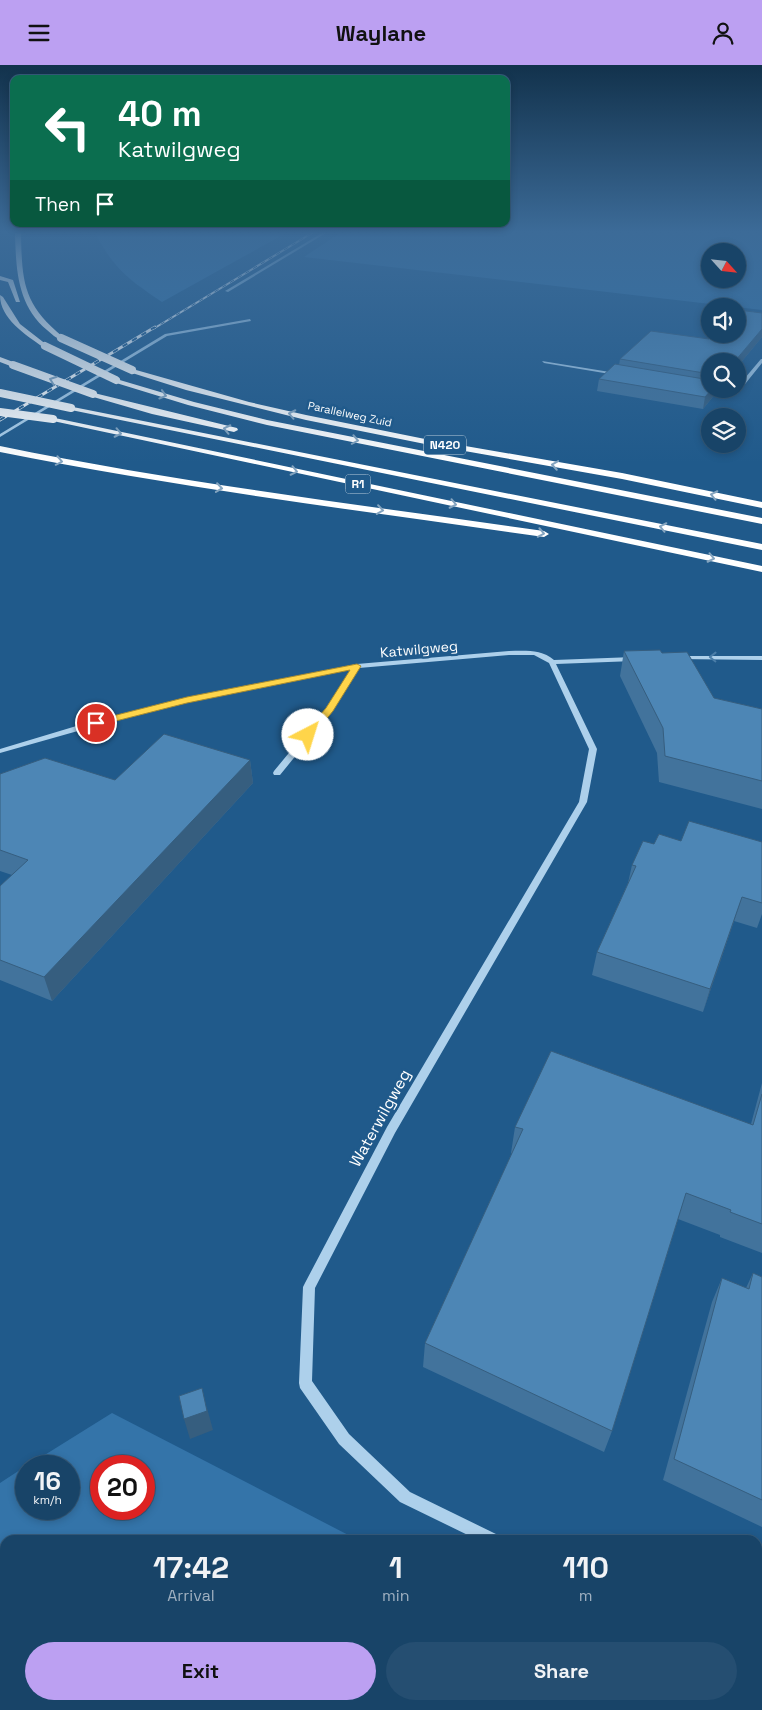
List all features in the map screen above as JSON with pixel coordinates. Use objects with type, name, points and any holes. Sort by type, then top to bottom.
[{"type":"highway","name":"Parallelweg Zuid","points":[[7,310],[17,325],[45,346],[75,362],[116,380],[205,408],[762,521]]},
{"type":"highway","name":"Parallelweg Zuid","points":[[32,310],[49,329],[61,338],[132,370],[166,382],[285,412],[447,446],[605,473],[762,505]]},
{"type":"highway","points":[[0,359],[93,394],[155,412],[240,432]]},
{"type":"highway","name":"R1","points":[[0,393],[762,547]]},
{"type":"highway","name":"R1","points":[[0,411],[53,419],[762,569]]},
{"type":"highway","points":[[293,443],[478,489]]},
{"type":"highway","points":[[0,449],[94,468],[185,483],[583,541],[663,548]]},
{"type":"street","points":[[0,436],[166,335],[250,320]]},
{"type":"street","points":[[696,387],[735,393],[762,360]]},
{"type":"street","points":[[544,362],[618,374]]},
{"type":"street","name":"Katwilgweg","points":[[0,751],[96,723],[187,700],[357,666],[510,653],[535,653],[551,661],[639,659]]},
{"type":"street","points":[[668,658],[762,658]]},
{"type":"street","name":"Waterwilgweg","points":[[483,1535],[405,1497],[344,1439],[305,1383],[309,1287],[391,1131],[583,801],[593,749],[551,661]]},
{"type":"street","points":[[277,773],[329,709],[357,666]]},
{"type":"shaded area","points":[[112,1413],[348,1535],[0,1535],[0,1483],[15,1473],[15,1520],[80,1520],[80,1455],[45,1455]]},
{"type":"building","points":[[746,311],[762,313],[762,329],[742,353],[701,353],[701,372],[620,359],[651,331],[701,338],[701,343],[746,343]]},
{"type":"building","points":[[615,364],[701,378],[701,396],[599,379]]},
{"type":"building","points":[[660,650],[662,653],[687,652],[714,698],[762,709],[762,781],[665,756],[663,728],[624,651]]},
{"type":"building","points":[[164,734],[250,760],[44,977],[0,960],[0,886],[28,860],[0,850],[0,774],[45,758],[115,780]]},
{"type":"building","points":[[689,821],[762,842],[762,903],[742,897],[710,989],[597,952],[636,866],[632,865],[643,841],[654,844],[659,834],[681,841]]},
{"type":"building","points":[[551,1051],[753,1125],[762,1094],[762,1224],[686,1193],[612,1431],[425,1343],[523,1129],[515,1127]]},
{"type":"building","points":[[753,1273],[762,1277],[762,1500],[674,1459],[722,1278],[749,1289]]},
{"type":"building","points":[[202,1388],[207,1411],[184,1419],[179,1396]]},
{"type":"railway","points":[[153,329],[185,310]]},
{"type":"railway","points":[[0,420],[155,327]]},
{"type":"route","points":[[96,723],[187,700],[357,666],[329,709],[308,735]]}]
